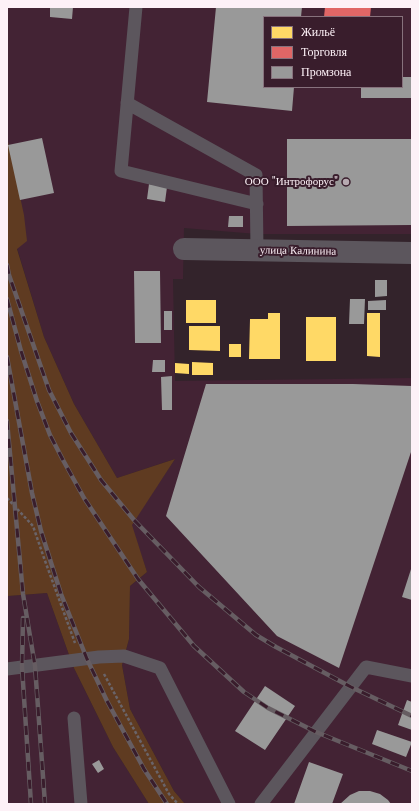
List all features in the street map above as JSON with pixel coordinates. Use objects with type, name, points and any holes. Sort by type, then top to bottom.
[{"type":"street","name":"улица Калинина","points":[[184,249],[412,253]]},
{"type":"lane","points":[[136,7],[121,170],[257,204]]},
{"type":"lane","points":[[127,103],[256,175],[257,250]]},
{"type":"lane","points":[[7,669],[99,657],[124,656],[160,668],[229,804]]},
{"type":"lane","points":[[261,804],[366,668],[412,676]]},
{"type":"lane","points":[[74,718],[81,804]]},
{"type":"shaded area","points":[[7,7],[412,7],[412,234],[257,234],[184,228],[183,279],[173,279],[175,381],[412,378],[412,804],[185,804],[174,791],[130,709],[122,665],[129,639],[130,586],[147,572],[131,525],[175,459],[117,478],[74,404],[44,337],[17,248],[7,137]]},
{"type":"shaded area","points":[[7,137],[24,215],[27,241],[17,249],[44,337],[74,404],[117,478],[175,459],[132,525],[147,572],[130,586],[129,639],[122,665],[130,709],[174,791],[185,804],[149,804],[113,747],[73,666],[47,593],[7,597]]},
{"type":"shaded area","points":[[47,593],[73,666],[113,747],[149,804],[7,804],[7,596]]},
{"type":"building: Жильё","points":[[186,300],[216,300],[216,323],[186,323]]},
{"type":"building: Жильё","points":[[268,313],[280,313],[280,359],[249,359],[250,319],[268,319]]},
{"type":"building: Жильё","points":[[367,313],[380,313],[380,357],[367,356]]},
{"type":"building: Жильё","points":[[306,317],[336,317],[336,361],[306,361]]},
{"type":"building: Жильё","points":[[189,326],[220,326],[220,351],[189,350]]},
{"type":"building: Жильё","points":[[229,344],[241,344],[241,357],[229,357]]},
{"type":"building: Жильё","points":[[192,362],[213,363],[213,375],[192,375]]},
{"type":"building: Жильё","points":[[175,363],[189,364],[189,374],[175,373]]},
{"type":"building: Торговля","points":[[325,7],[371,7],[370,16],[324,16]]},
{"type":"building: Промзона","points":[[50,7],[73,7],[72,19],[50,17]]},
{"type":"building: Промзона","points":[[216,7],[302,7],[301,16],[263,16],[263,88],[294,88],[292,111],[207,102]]},
{"type":"building: Промзона","points":[[403,77],[412,77],[412,98],[361,98],[361,88],[403,88]]},
{"type":"building: Промзона","points":[[42,138],[54,193],[20,200],[8,145]]},
{"type":"building: Промзона","points":[[287,139],[412,139],[412,225],[287,226]]},
{"type":"building: Промзона","points":[[149,184],[167,187],[165,202],[147,199]]},
{"type":"building: Промзона","points":[[229,216],[243,216],[243,227],[228,227]]},
{"type":"building: Промзона","points":[[134,271],[160,271],[161,343],[135,343]]},
{"type":"building: Промзона","points":[[375,280],[387,280],[387,296],[375,297]]},
{"type":"building: Промзона","points":[[350,299],[365,299],[364,324],[349,324]]},
{"type":"building: Промзона","points":[[386,300],[386,310],[368,310],[368,301]]},
{"type":"building: Промзона","points":[[164,311],[172,311],[172,330],[164,330]]},
{"type":"building: Промзона","points":[[153,360],[165,360],[165,372],[152,372]]},
{"type":"building: Промзона","points":[[172,376],[172,410],[162,410],[161,377]]},
{"type":"building: Промзона","points":[[206,384],[353,384],[412,386],[412,449],[339,668],[277,636],[166,516]]},
{"type":"building: Промзона","points":[[412,566],[412,600],[402,597]]},
{"type":"building: Промзона","points":[[265,686],[295,706],[265,750],[235,731]]},
{"type":"building: Промзона","points":[[407,700],[412,702],[412,730],[398,725]]},
{"type":"building: Промзона","points":[[377,730],[412,742],[406,757],[372,744]]},
{"type":"building: Промзона","points":[[99,760],[104,769],[98,773],[92,764]]},
{"type":"building: Промзона","points":[[309,762],[343,774],[332,804],[294,804]]},
{"type":"building: Промзона","points":[[359,791],[370,791],[380,794],[391,804],[340,804],[350,795]]},
{"type":"railway","points":[[7,265],[9,275],[49,390],[71,433],[101,480],[134,520],[199,587],[256,635],[351,687],[412,716]]},
{"type":"railway","points":[[7,299],[21,351],[37,401],[50,435],[63,460],[84,498],[138,579],[194,646],[244,692],[268,708],[316,732],[412,771]]},
{"type":"railway","points":[[7,357],[32,493],[41,531],[61,594],[87,659],[107,701],[144,769],[167,804]]},
{"type":"railway","points":[[7,421],[23,594],[35,666],[45,804]]},
{"type":"railway","points":[[23,618],[22,667],[31,804]]},
{"type":"place","name":"ООО \"Интрофорус\"","points":[[346,182]]}]
